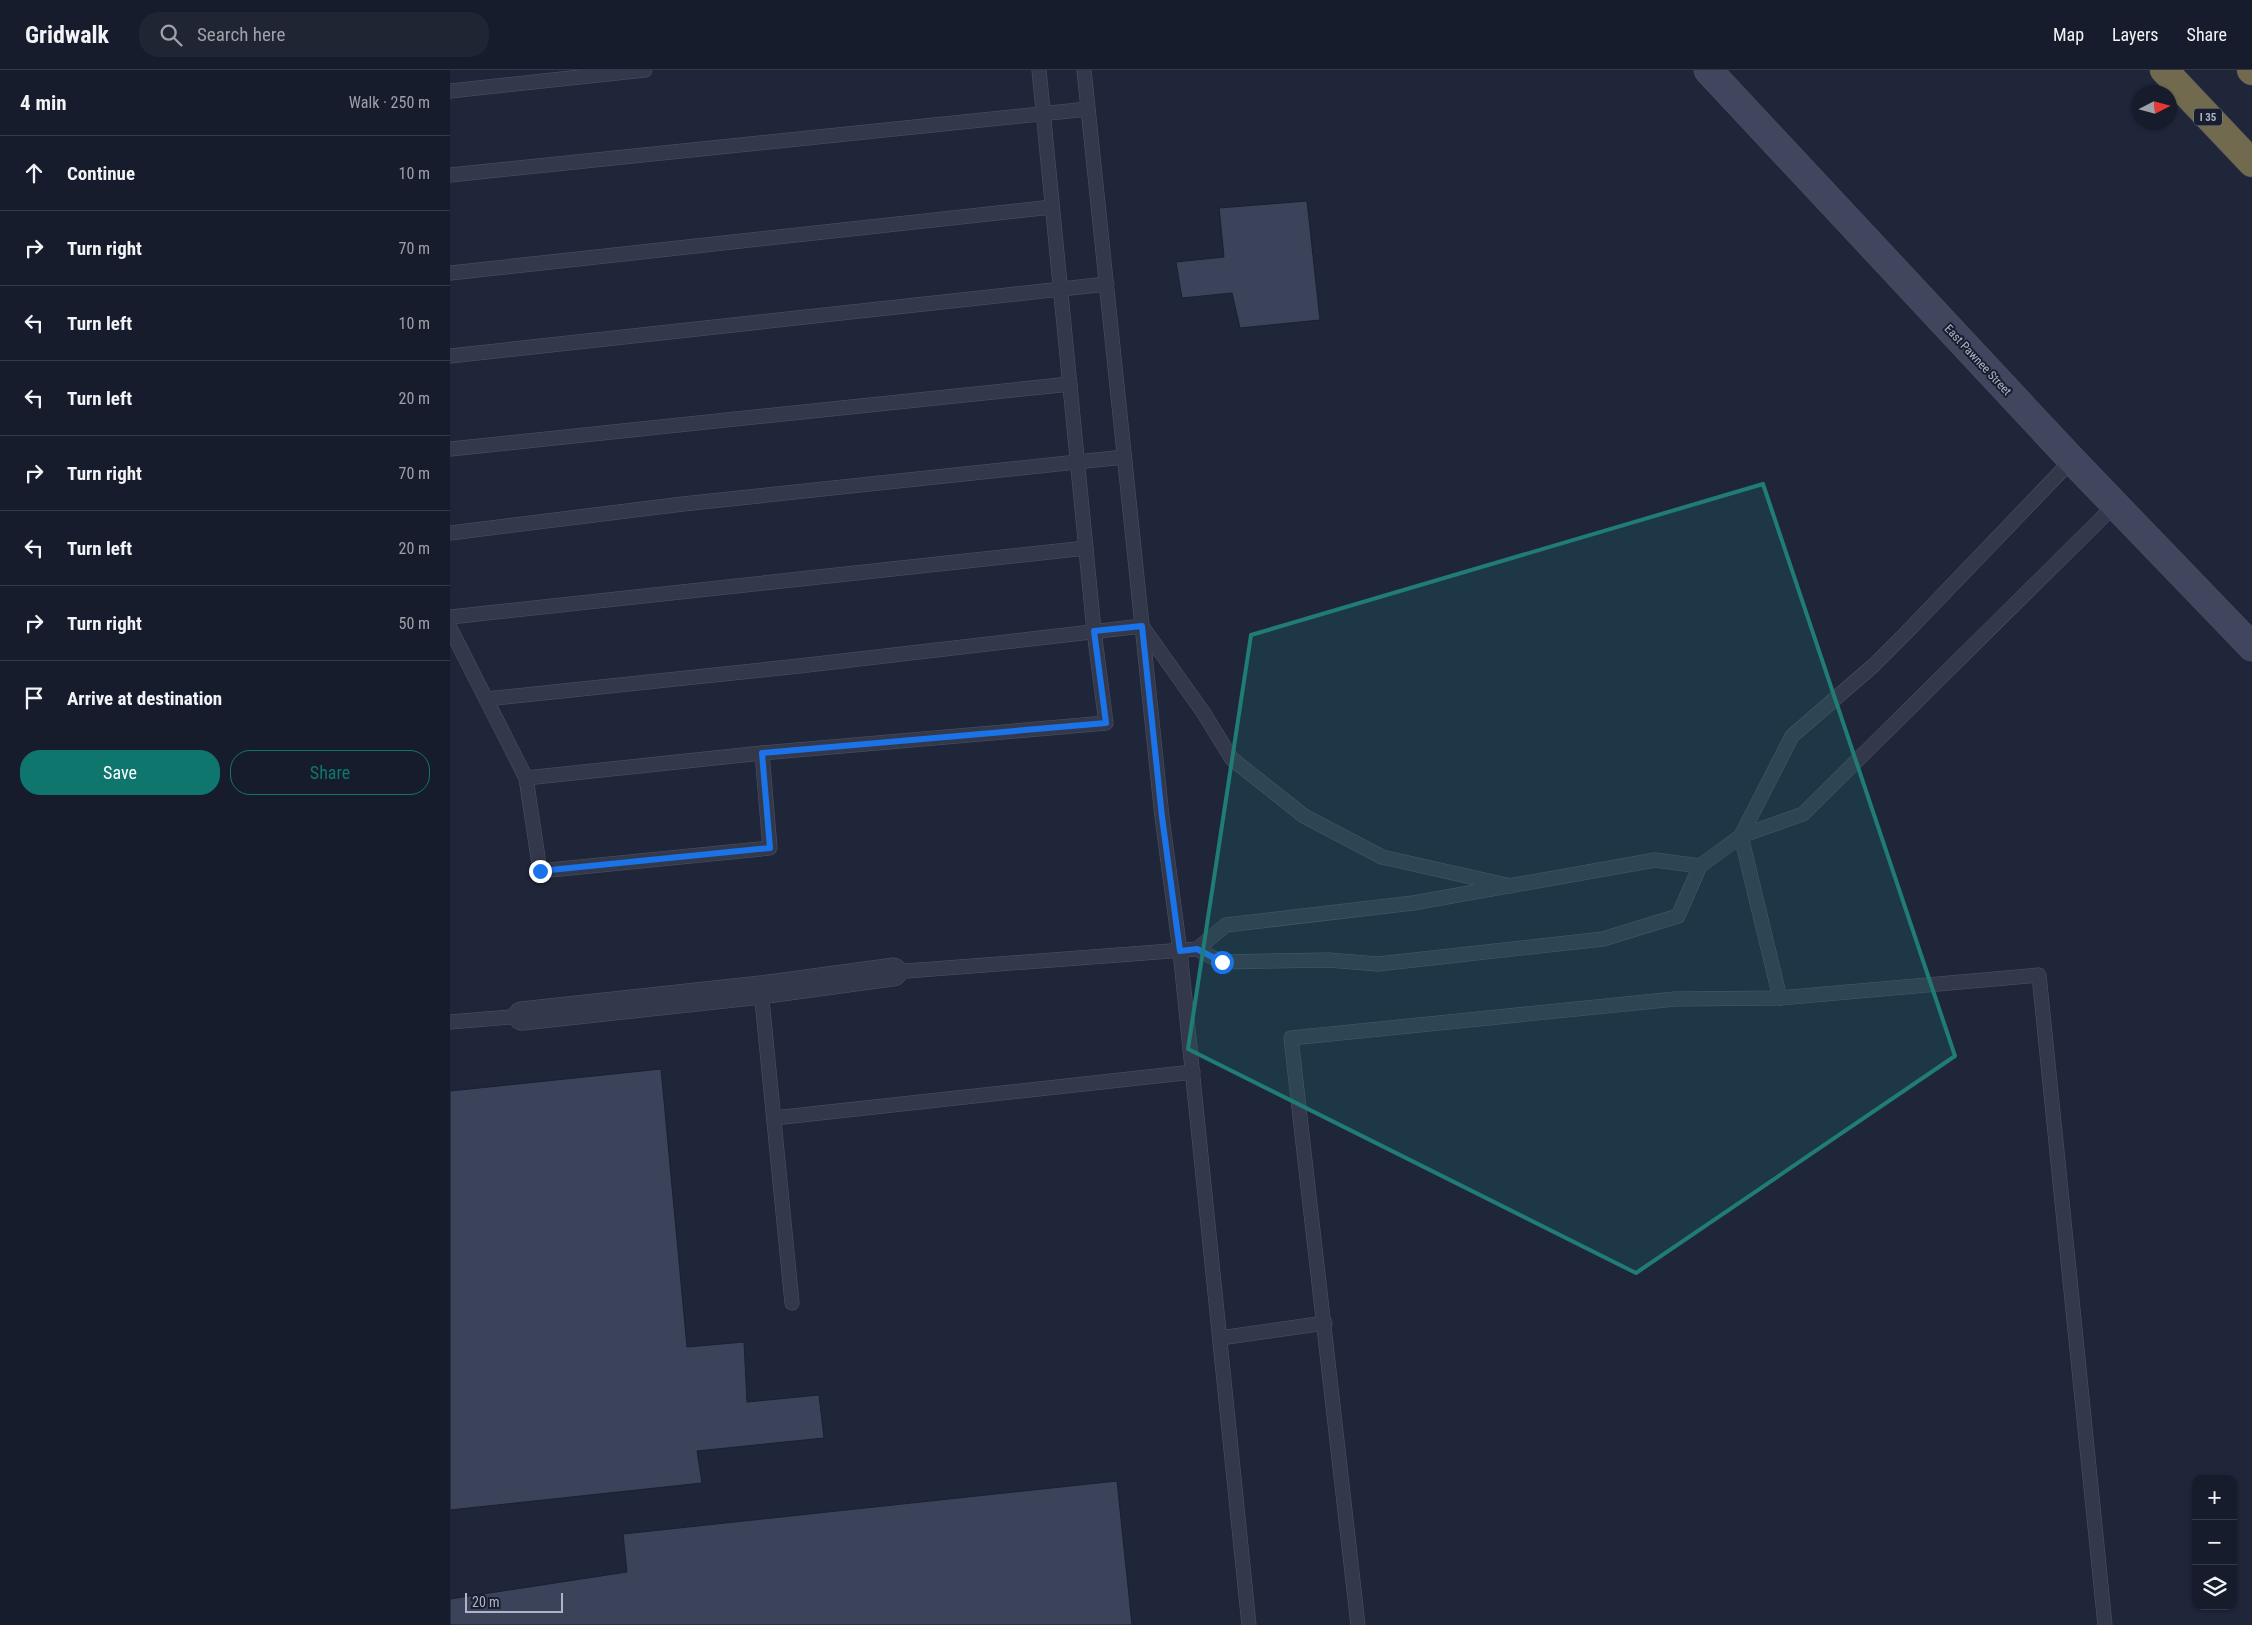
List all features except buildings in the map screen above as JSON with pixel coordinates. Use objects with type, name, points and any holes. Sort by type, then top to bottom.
[{"type":"highway","name":"I 35","points":[[2164,70],[2252,163]]},
{"type":"main road","name":"East Pawnee Street","points":[[1708,70],[2072,460],[2252,647]]},
{"type":"street","points":[[522,1016],[762,990],[893,972]]},
{"type":"lane","points":[[450,91],[645,70]]},
{"type":"lane","points":[[526,778],[762,753],[1106,723],[1094,631],[1039,70]]},
{"type":"lane","points":[[1084,70],[1162,817],[1180,951],[1193,1072],[1249,1625]]},
{"type":"lane","points":[[450,175],[1088,109]]},
{"type":"lane","points":[[450,273],[1052,207]]},
{"type":"lane","points":[[450,356],[1107,284]]},
{"type":"lane","points":[[450,448],[1070,384]]},
{"type":"lane","points":[[450,533],[693,503],[1124,457]]},
{"type":"lane","points":[[1780,998],[1741,836],[1792,736],[1874,665],[2072,460]]},
{"type":"lane","points":[[1197,949],[1222,962],[1328,960],[1378,964],[1603,939],[1678,916],[1700,866],[1741,836],[1803,814],[2115,505]]},
{"type":"lane","points":[[450,617],[1086,548]]},
{"type":"lane","points":[[486,699],[799,666],[1142,626]]},
{"type":"lane","points":[[1142,626],[1203,712],[1232,759],[1304,816],[1382,856],[1510,886]]},
{"type":"lane","points":[[450,628],[526,778],[540,871],[770,848],[762,753]]},
{"type":"lane","points":[[893,972],[1197,949],[1226,925],[1413,903],[1655,860],[1700,866]]},
{"type":"lane","points":[[1358,1625],[1291,1038],[1675,999],[1780,998],[2039,975],[2105,1625]]},
{"type":"lane","points":[[762,990],[792,1303]]},
{"type":"lane","points":[[450,1022],[522,1016]]},
{"type":"lane","points":[[774,1118],[1193,1072]]},
{"type":"lane","points":[[1220,1338],[1324,1323]]},
{"type":"highlighted area","points":[[1763,484],[1955,1056],[1636,1273],[1188,1049],[1251,635]]},
{"type":"route","points":[[540,871],[770,848],[762,753],[1106,723],[1094,631],[1142,626],[1162,817],[1180,951],[1197,949],[1222,962]]}]
